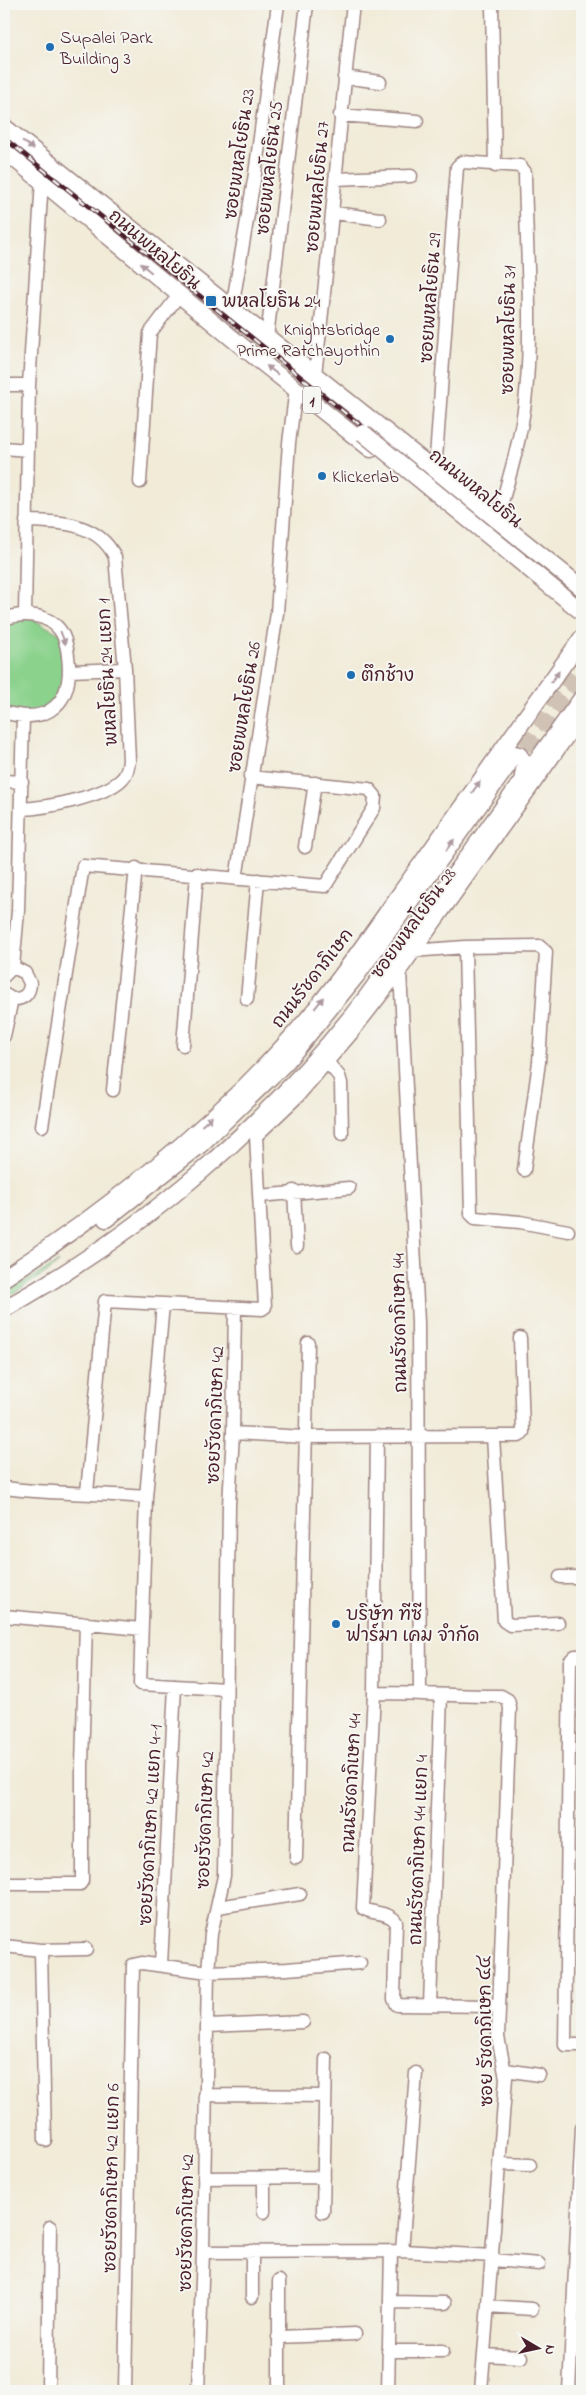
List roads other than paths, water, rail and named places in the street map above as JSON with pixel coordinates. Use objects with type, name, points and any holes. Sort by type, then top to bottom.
[{"type":"main road","name":"ถนนพหลโยธิน","points":[[4,127],[582,588]]},
{"type":"main road","name":"ถนนพหลโยธิน","points":[[4,150],[179,295],[582,621]]},
{"type":"main road","points":[[42,180],[52,164]]},
{"type":"main road","name":"ถนนพหลโยธิน","points":[[309,369],[315,382],[365,430],[582,612]]},
{"type":"main road","name":"ถนนพหลโยธิน","points":[[301,392],[323,401],[365,430],[582,600]]},
{"type":"main road","points":[[544,590],[558,581],[560,571]]},
{"type":"main road","name":"ถนนรัชดาภิเษก","points":[[4,1309],[80,1263],[134,1225],[253,1132],[339,1032],[399,952],[511,771],[582,638]]},
{"type":"main road","name":"ถนนรัชดาภิเษก","points":[[4,1278],[134,1183],[207,1122],[266,1065],[309,1016],[362,948],[511,771],[582,698]]},
{"type":"main road","name":"ถนนรัชดาภิเษก","points":[[20,1300],[175,1180],[272,1092],[367,982],[511,771]]},
{"type":"street","name":"ซอยพหลโยธิน 23","points":[[232,308],[255,174],[278,4]]},
{"type":"street","name":"ซอยพหลโยธิน 25","points":[[267,337],[307,4]]},
{"type":"street","name":"ซอยพหลโยธิน 27","points":[[309,369],[334,213],[340,115],[353,4]]},
{"type":"street","points":[[492,4],[495,166]]},
{"type":"street","points":[[344,77],[380,82]]},
{"type":"street","points":[[340,115],[417,121]]},
{"type":"street","name":"ซอยพหลโยธิน 29","points":[[435,472],[457,167],[462,162],[495,166]]},
{"type":"street","name":"ซอยพหลโยธิน 31","points":[[495,166],[520,166],[524,168],[525,172],[528,319],[526,396],[509,480],[497,519]]},
{"type":"street","points":[[335,179],[411,176]]},
{"type":"street","points":[[25,615],[29,385],[42,180]]},
{"type":"street","points":[[334,213],[380,219]]},
{"type":"street","points":[[140,482],[150,333],[179,295]]},
{"type":"street","points":[[4,385],[29,385]]},
{"type":"street","name":"ซอยพหลโยธิน 26","points":[[236,879],[250,777],[277,613],[290,443],[301,392]]},
{"type":"street","points":[[4,448],[27,450]]},
{"type":"street","name":"พหลโยธิน 24 แยก 1","points":[[21,809],[32,809],[90,795],[122,779],[127,772],[129,761],[118,569],[110,547],[102,538],[82,527],[62,522],[26,521]]},
{"type":"street","points":[[4,619],[25,615],[49,620],[59,629],[68,652],[69,670],[67,691],[60,704],[44,712],[24,716],[4,712]]},
{"type":"street","points":[[69,670],[125,669]]},
{"type":"street","points":[[4,1036],[8,996],[18,1000],[27,994],[30,983],[25,973],[8,972],[18,911],[24,716]]},
{"type":"street","name":"ซอยพหลโยธิน 28","points":[[253,1132],[328,1063],[416,950],[582,717]]},
{"type":"street","points":[[42,1126],[83,866],[136,868],[325,886],[374,808],[375,796],[369,789],[250,777]]},
{"type":"street","points":[[4,781],[22,782]]},
{"type":"street","points":[[305,847],[315,783]]},
{"type":"street","points":[[113,1090],[136,868]]},
{"type":"street","points":[[183,1045],[197,874]]},
{"type":"street","points":[[247,1000],[258,880]]},
{"type":"street","points":[[399,952],[465,947],[539,946],[546,952],[539,1062],[524,1170]]},
{"type":"street","points":[[465,947],[471,1214],[475,1218],[520,1222],[568,1231]]},
{"type":"street","name":"ถนนรัชดาภิเษก 44","points":[[399,952],[418,1322],[420,1693]]},
{"type":"street","points":[[328,1063],[339,1076],[341,1082],[342,1134]]},
{"type":"street","points":[[87,1492],[105,1301],[262,1310],[265,1307],[259,1196],[253,1132]]},
{"type":"street","points":[[259,1196],[294,1191],[349,1188]]},
{"type":"street","points":[[294,1191],[297,1246]]},
{"type":"street","points":[[163,1304],[146,1497],[140,1684],[226,1689]]},
{"type":"street","name":"ซอยรัชดาภิเษก 42","points":[[198,2391],[203,2252],[208,1972],[211,1934],[224,1876],[229,1505],[233,1433],[235,1308]]},
{"type":"street","points":[[233,1433],[305,1437],[519,1436],[523,1432],[520,1338]]},
{"type":"street","points":[[296,1858],[308,1343]]},
{"type":"street","name":"ถนนรัชดาภิเษก 44","points":[[377,1436],[374,1693],[363,1908],[390,1916],[396,1922],[395,2002],[402,2005],[499,2006]]},
{"type":"street","points":[[493,1436],[504,1621],[510,1625],[558,1622]]},
{"type":"street","points":[[4,1488],[146,1497]]},
{"type":"street","points":[[560,1577],[582,1577]]},
{"type":"street","points":[[4,1616],[141,1629]]},
{"type":"street","points":[[4,1884],[80,1884],[82,1881],[82,1766],[86,1623]]},
{"type":"street","points":[[582,1656],[575,1656],[570,1660],[566,2045],[582,2045]]},
{"type":"street","name":"ซอยรัชดาภิเษก 42 แยก 4-1","points":[[160,1966],[175,1686]]},
{"type":"street","points":[[374,1693],[420,1693],[441,1696]]},
{"type":"street","name":"ซอย รัชดาภิเษก ๔๔","points":[[441,1696],[501,1696],[508,1700],[506,1834],[499,2006],[499,2047],[506,2070],[493,2258],[481,2391]]},
{"type":"street","name":"ถนนรัชดาภิเษก 44 แยก 4","points":[[430,2005],[441,1696]]},
{"type":"street","points":[[218,1907],[300,1894]]},
{"type":"street","points":[[4,1946],[40,1950],[86,1949]]},
{"type":"street","points":[[40,1950],[45,2140]]},
{"type":"street","name":"ซอยรัชดาภิเษก 42 แยก 6","points":[[125,2391],[132,1965],[142,1963],[160,1966]]},
{"type":"street","points":[[160,1966],[208,1972],[286,1969],[360,1963]]},
{"type":"street","points":[[208,2026],[303,2022]]},
{"type":"street","points":[[323,2212],[326,2058]]},
{"type":"street","points":[[506,2070],[539,2075]]},
{"type":"street","points":[[388,2391],[391,2302],[416,2074]]},
{"type":"street","points":[[205,2095],[326,2096]]},
{"type":"street","points":[[569,2391],[582,2128]]},
{"type":"street","points":[[500,2164],[530,2165]]},
{"type":"street","points":[[204,2178],[324,2177]]},
{"type":"street","points":[[264,2178],[264,2212]]},
{"type":"street","points":[[48,2391],[50,2227]]},
{"type":"street","points":[[203,2252],[396,2251],[493,2258],[539,2264]]},
{"type":"street","points":[[252,2252],[252,2297]]},
{"type":"street","points":[[279,2281],[279,2391]]},
{"type":"street","points":[[391,2302],[445,2303]]},
{"type":"street","points":[[488,2306],[532,2309]]},
{"type":"street","points":[[278,2337],[355,2334]]},
{"type":"street","points":[[388,2351],[443,2351]]},
{"type":"street","points":[[484,2355],[521,2357]]},
{"type":"tunnel","points":[[508,765],[582,659]]},
{"type":"tunnel","points":[[518,773],[582,681]]},
{"type":"railway","points":[[4,138],[582,604]]},
{"type":"place","name":"Supalei Park Building 3","points":[[50,47]]},
{"type":"place","name":"พหลโยธิน 24","points":[[211,301]]},
{"type":"place","name":"Knightsbridge Prime Ratchayothin","points":[[390,339]]},
{"type":"place","name":"Klickerlab","points":[[322,476]]},
{"type":"place","name":"ตึกช้าง","points":[[351,675]]},
{"type":"place","name":"บริษัท ทีซี ฟาร์มา เคม จำกัด","points":[[336,1624]]}]
